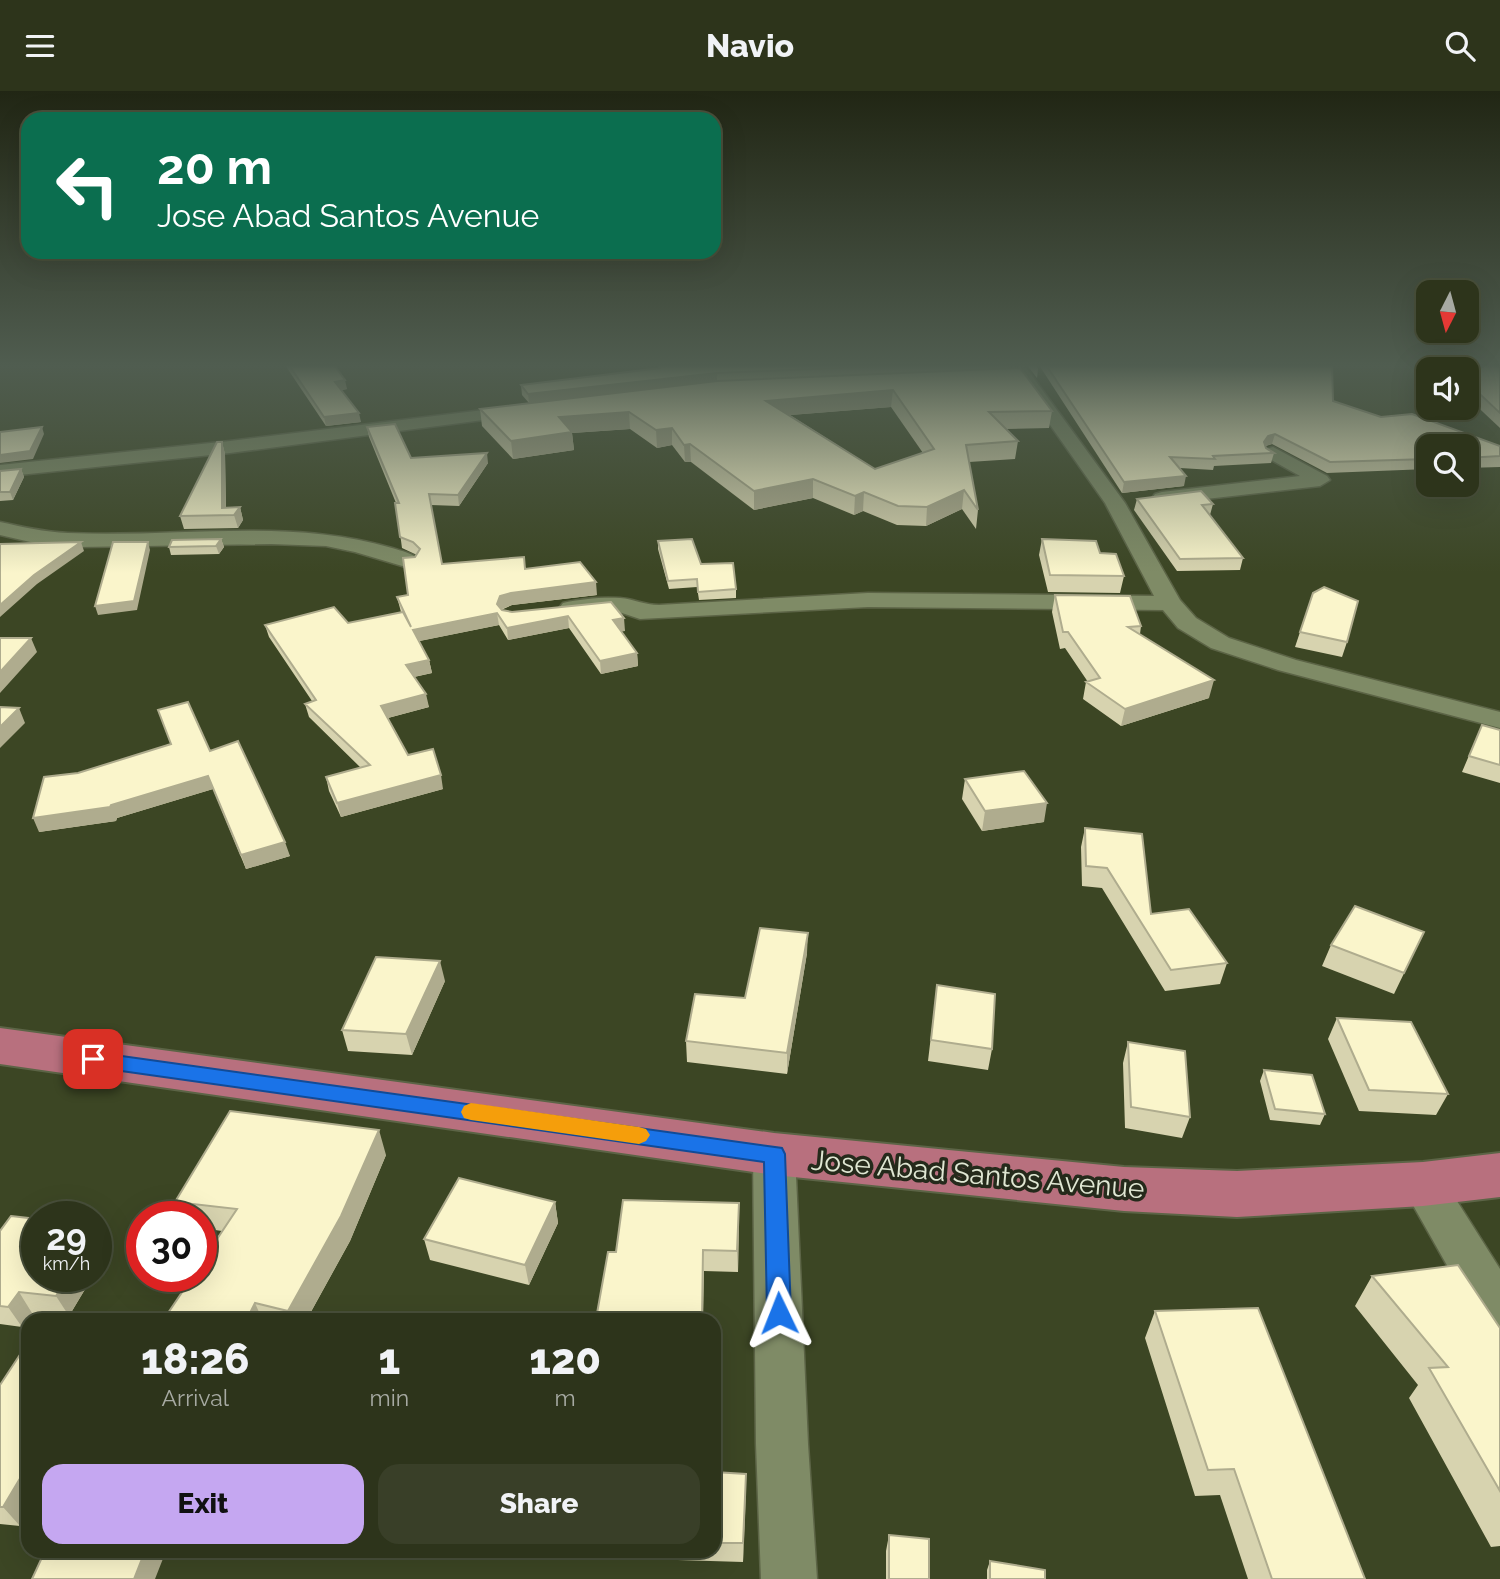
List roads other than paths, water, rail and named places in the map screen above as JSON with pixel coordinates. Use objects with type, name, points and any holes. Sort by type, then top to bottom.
[{"type":"highway","name":"Jose Abad Santos Avenue","points":[[0,1046],[774,1154],[1163,1191],[1237,1195],[1423,1184],[1500,1175]]},
{"type":"street","points":[[0,471],[331,434]]},
{"type":"street","points":[[1066,434],[1115,503],[1170,603],[1187,623],[1220,643],[1244,651],[1500,720]]},
{"type":"street","points":[[1115,503],[1320,480],[1273,453]]},
{"type":"street","points":[[0,528],[54,539],[135,542],[327,540],[380,551],[408,561]]},
{"type":"street","points":[[550,610],[621,605],[640,612],[659,612],[868,600],[1170,603]]},
{"type":"street","points":[[774,1154],[782,1444],[789,1579]]},
{"type":"street","points":[[1423,1184],[1477,1275],[1500,1306]]}]
